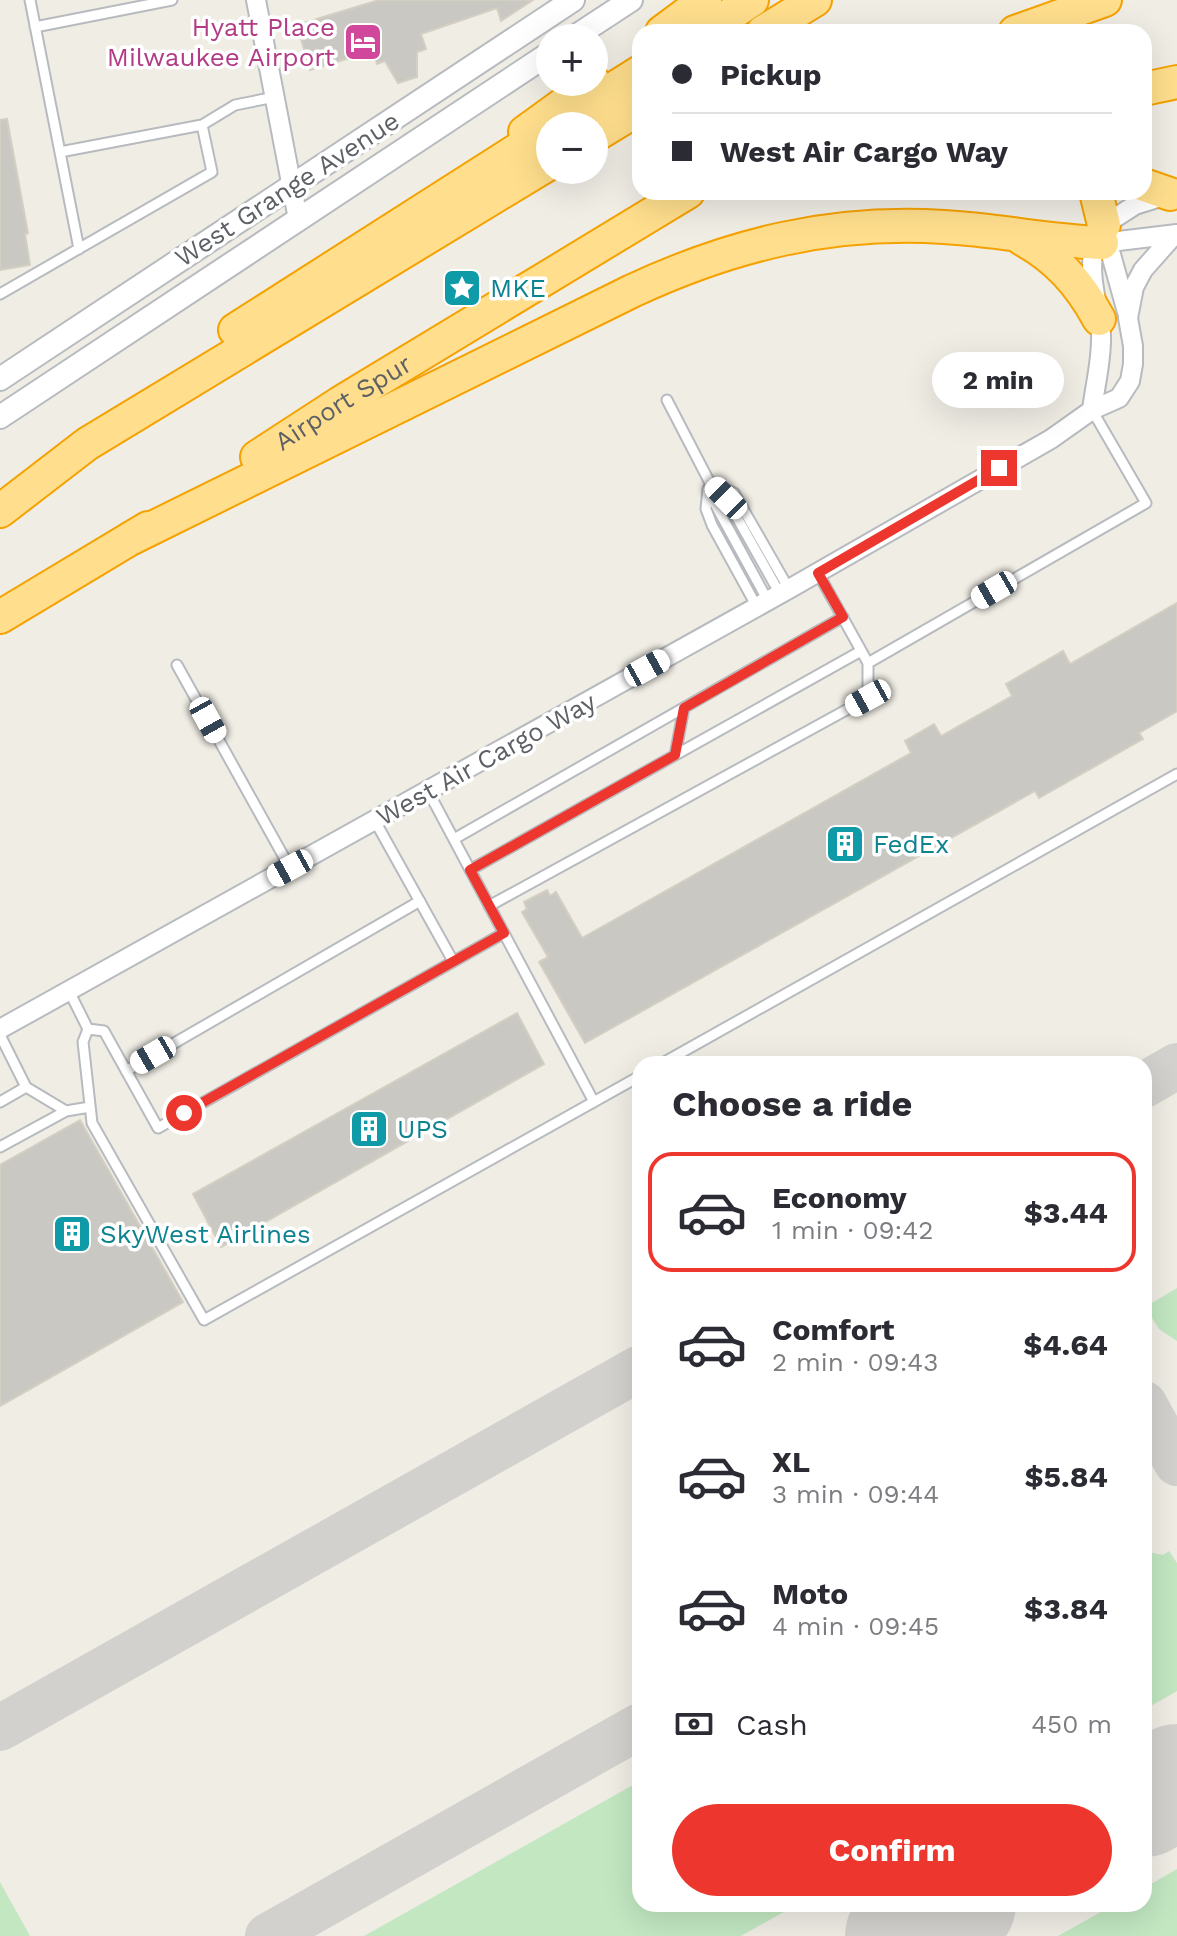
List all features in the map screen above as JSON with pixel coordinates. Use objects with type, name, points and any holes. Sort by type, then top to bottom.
[{"type":"highway","points":[[673,24],[705,0]]},
{"type":"highway","points":[[716,24],[752,0]]},
{"type":"highway","points":[[776,24],[815,0]]},
{"type":"highway","points":[[1038,24],[1105,0]]},
{"type":"highway","points":[[608,72],[632,54]]},
{"type":"highway","points":[[576,112],[632,77]]},
{"type":"highway","points":[[1152,87],[1177,82]]},
{"type":"highway","points":[[477,174],[575,96]]},
{"type":"highway","points":[[608,127],[632,113]]},
{"type":"highway","points":[[0,511],[240,327],[536,137]]},
{"type":"highway","points":[[87,444],[536,171]]},
{"type":"highway","name":"Airport Spur","points":[[0,617],[132,538],[340,403],[675,200]]},
{"type":"highway","points":[[132,538],[620,296],[712,257],[786,238],[871,227],[945,227],[1011,234],[1103,234],[1097,200]]},
{"type":"highway","points":[[1011,234],[1062,266],[1114,319]]},
{"type":"street","points":[[256,0],[298,219]]},
{"type":"street","name":"West Grange Avenue","points":[[0,379],[573,0]]},
{"type":"street","points":[[594,24],[631,0]]},
{"type":"street","name":"West Grange Avenue","points":[[0,417],[536,62]]},
{"type":"street","points":[[1103,234],[1145,200]]},
{"type":"street","points":[[1103,234],[1176,234]]},
{"type":"street","points":[[1103,234],[1110,251],[1114,319]]},
{"type":"street","name":"West Air Cargo Way","points":[[0,1032],[818,573],[1051,439],[1092,410],[1119,398],[1130,381],[1133,346],[1092,284],[1093,252],[1103,234]]},
{"type":"street","name":"West Air Cargo Way","points":[[1092,410],[1101,332],[1114,319],[1143,270],[1176,234]]},
{"type":"street","points":[[180,259],[197,286]]},
{"type":"lane","points":[[30,0],[79,249]]},
{"type":"lane","points":[[35,27],[172,0]]},
{"type":"lane","points":[[60,152],[202,125],[235,105],[275,97]]},
{"type":"lane","points":[[0,294],[212,172],[202,125]]},
{"type":"lane","points":[[667,400],[709,481],[726,498],[773,598]]},
{"type":"lane","points":[[868,663],[1146,503],[1092,410]]},
{"type":"lane","points":[[709,481],[706,509],[712,525],[773,598]]},
{"type":"lane","points":[[489,906],[868,698],[868,663],[818,573]]},
{"type":"lane","points":[[454,839],[843,617]]},
{"type":"lane","points":[[470,870],[861,651]]},
{"type":"lane","points":[[177,665],[290,868]]},
{"type":"lane","points":[[675,755],[684,708]]},
{"type":"lane","points":[[675,1056],[1177,774]]},
{"type":"lane","points":[[428,791],[594,1102]]},
{"type":"lane","points":[[375,821],[453,961]]},
{"type":"lane","points":[[126,1071],[420,901]]},
{"type":"lane","points":[[88,1029],[104,1031],[158,1128],[504,933]]},
{"type":"lane","points":[[69,991],[88,1029],[83,1042],[92,1123],[204,1320],[632,1081]]},
{"type":"lane","points":[[0,1032],[26,1087],[66,1111]]},
{"type":"lane","points":[[0,1102],[26,1087]]},
{"type":"lane","points":[[0,1147],[66,1111],[90,1107]]},
{"type":"green space","points":[[1177,1288],[1177,1341],[1159,1329],[1152,1318],[1152,1303]]},
{"type":"green space","points":[[1169,1551],[1177,1563],[1177,1691],[1152,1705],[1152,1553],[1163,1555]]},
{"type":"green space","points":[[632,1785],[632,1912],[784,1912],[741,1936],[364,1936]]},
{"type":"green space","points":[[1177,1869],[1177,1936],[1058,1936],[1101,1912],[1152,1912],[1152,1883]]},
{"type":"green space","points":[[0,1882],[30,1936],[0,1936]]},
{"type":"building","name":"Hyatt Place Milwaukee Airport","points":[[379,0],[533,0],[501,21],[497,8],[421,34],[426,49],[417,52],[417,77],[398,83],[385,61],[377,64],[373,51],[310,70],[297,25]]},
{"type":"building","points":[[7,119],[28,233],[25,234],[30,265],[0,270],[0,120]]},
{"type":"building","name":"FedEx","points":[[1177,603],[1177,711],[1139,733],[1143,739],[1039,798],[1035,791],[585,1043],[539,962],[548,957],[522,912],[527,909],[524,902],[547,890],[550,896],[556,892],[582,938],[911,753],[905,741],[934,724],[941,736],[1012,696],[1006,684],[1063,651],[1070,664]]},
{"type":"building","name":"UPS","points":[[517,1013],[544,1064],[221,1247],[193,1194]]},
{"type":"building","name":"SkyWest Airlines","points":[[80,1120],[183,1302],[0,1406],[0,1165]]},
{"type":"taxiway","points":[[1152,1080],[1177,1066]]},
{"type":"taxiway","points":[[0,1728],[632,1372]]},
{"type":"taxiway","points":[[1152,1418],[1177,1463]]},
{"type":"taxiway","points":[[268,1936],[632,1731]]},
{"type":"runway","points":[[1152,1795],[1177,1781]]},
{"type":"runway","points":[[902,1936],[945,1912]]},
{"type":"place","name":"Hyatt Place Milwaukee Airport","points":[[363,42]]},
{"type":"place","name":"MKE","points":[[462,288]]},
{"type":"place","name":"FedEx","points":[[845,844]]},
{"type":"place","name":"UPS","points":[[369,1129]]},
{"type":"place","name":"SkyWest Airlines","points":[[72,1234]]},
{"type":"route","points":[[184,1113],[504,933],[470,870],[675,755],[684,708],[843,617],[818,573],[999,468]]}]
